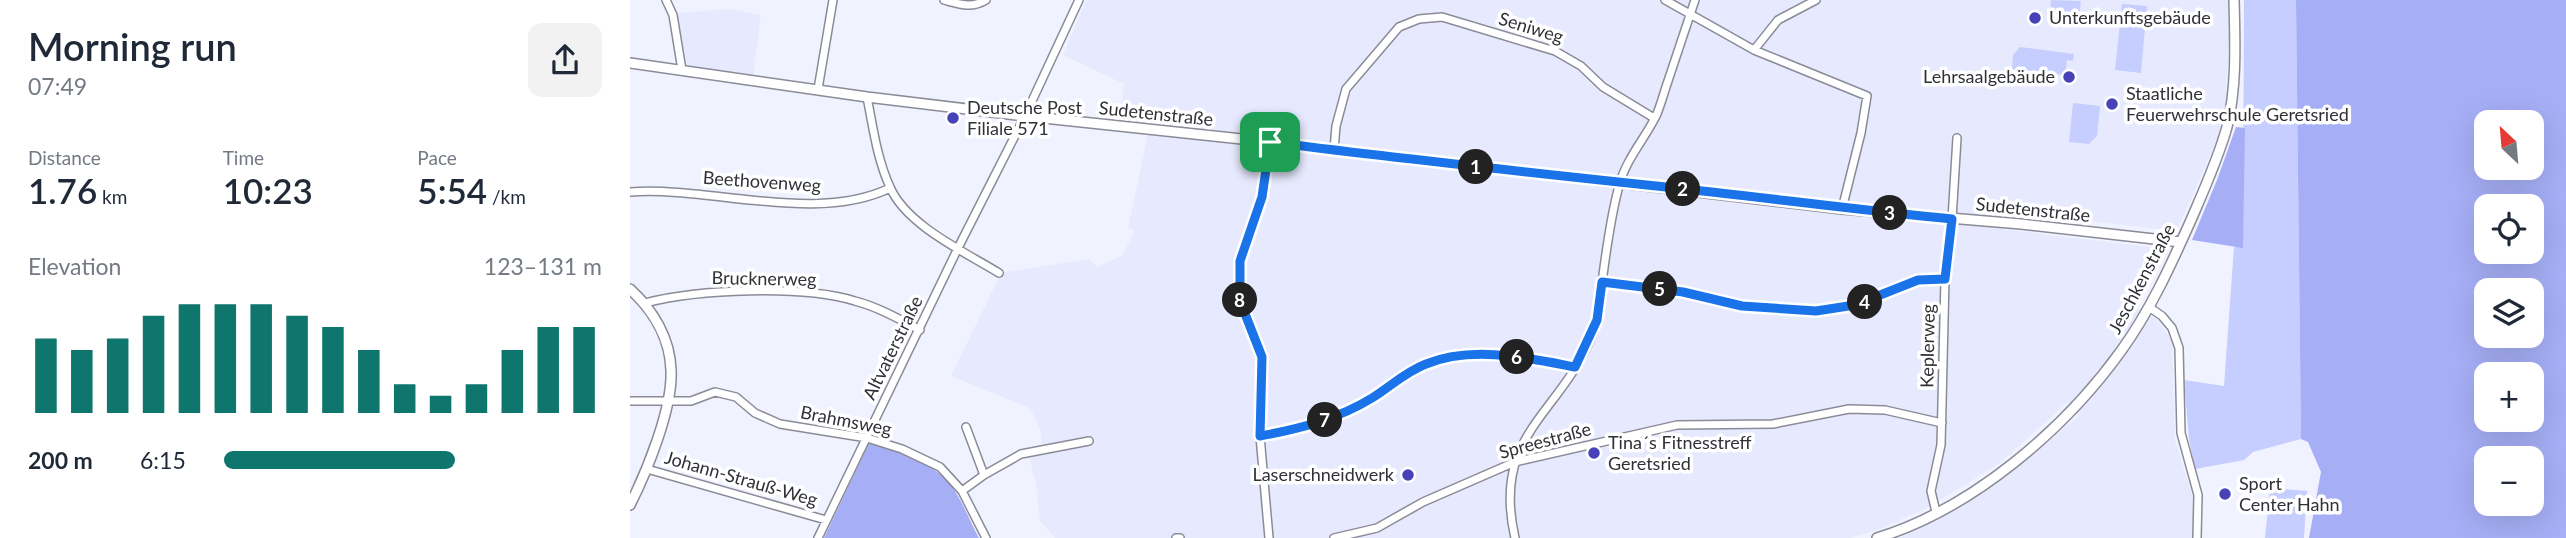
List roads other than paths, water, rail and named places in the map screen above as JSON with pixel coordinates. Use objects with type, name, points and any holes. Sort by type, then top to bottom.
[{"type":"street","points":[[666,0],[673,15],[682,70]]},
{"type":"street","points":[[818,89],[833,0]]},
{"type":"street","points":[[944,0],[967,6],[978,5],[986,0]]},
{"type":"street","name":"Altvaterstraße","points":[[818,538],[1079,0]]},
{"type":"street","points":[[1665,0],[1754,50],[1867,96],[1861,133],[1842,209]]},
{"type":"street","points":[[1515,538],[1508,489],[1515,462],[1533,425],[1575,367],[1597,320],[1611,218],[1620,183],[1633,151],[1654,118],[1695,0]]},
{"type":"street","points":[[1754,50],[1778,20],[1816,0]]},
{"type":"street","name":"Jeschkenstraße","points":[[1877,538],[1975,491],[2009,466],[2089,393],[2114,360],[2149,307],[2181,242],[2211,175],[2228,124],[2234,66],[2234,0]]},
{"type":"street","name":"Seniweg","points":[[1334,150],[1336,126],[1346,89],[1399,27],[1419,19],[1442,17],[1555,51],[1581,66],[1603,88],[1654,118]]},
{"type":"street","name":"Sudetenstraße","points":[[630,63],[867,97],[1025,116],[1842,209],[2181,242]]},
{"type":"street","points":[[867,97],[890,188],[922,225],[999,273]]},
{"type":"street","name":"Keplerweg","points":[[1936,512],[1931,491],[1941,445],[1945,279],[1957,138]]},
{"type":"street","points":[[1269,538],[1260,436],[1262,357],[1240,301],[1240,261],[1262,197],[1270,142]]},
{"type":"street","name":"Beethovenweg","points":[[630,192],[678,192],[809,203],[861,199],[890,188]]},
{"type":"street","points":[[1602,282],[1683,292],[1742,306],[1816,311],[1855,305],[1918,280],[1945,279]]},
{"type":"street","points":[[630,289],[645,303],[660,326],[671,370],[667,402],[647,469],[630,505]]},
{"type":"street","name":"Brucknerweg","points":[[645,303],[673,296],[807,292],[857,301],[919,330]]},
{"type":"street","points":[[2149,307],[2162,316],[2176,337],[2179,348],[2181,433],[2199,505],[2197,538]]},
{"type":"street","points":[[1260,436],[1341,415],[1373,398],[1403,374],[1428,363],[1464,354],[1527,358],[1575,367]]},
{"type":"street","name":"Brahmsweg","points":[[630,401],[691,401],[715,392],[736,397],[755,413],[780,424],[867,438],[902,449],[940,467],[962,491],[986,538]]},
{"type":"street","name":"Spreestraße","points":[[1334,538],[1377,528],[1423,502],[1515,462],[1677,425],[1773,424],[1838,410],[1885,410],[1942,423]]},
{"type":"street","points":[[966,427],[984,475]]},
{"type":"street","points":[[962,491],[1021,454],[1089,441]]},
{"type":"street","name":"Johann-Strauß-Weg","points":[[647,469],[826,520]]},
{"type":"place","name":"Unterkunftsgebäude","points":[[2035,18]]},
{"type":"place","name":"Lehrsaalgebäude","points":[[2069,77]]},
{"type":"place","name":"Staatliche Feuerwehrschule Geretsried","points":[[2112,104]]},
{"type":"place","name":"Deutsche Post Filiale 571","points":[[953,118]]},
{"type":"place","name":"Tina´s Fitnesstreff Geretsried","points":[[1594,453]]},
{"type":"place","name":"Laserschneidwerk","points":[[1408,475]]},
{"type":"place","name":"Sport Center Hahn","points":[[2225,494]]}]
